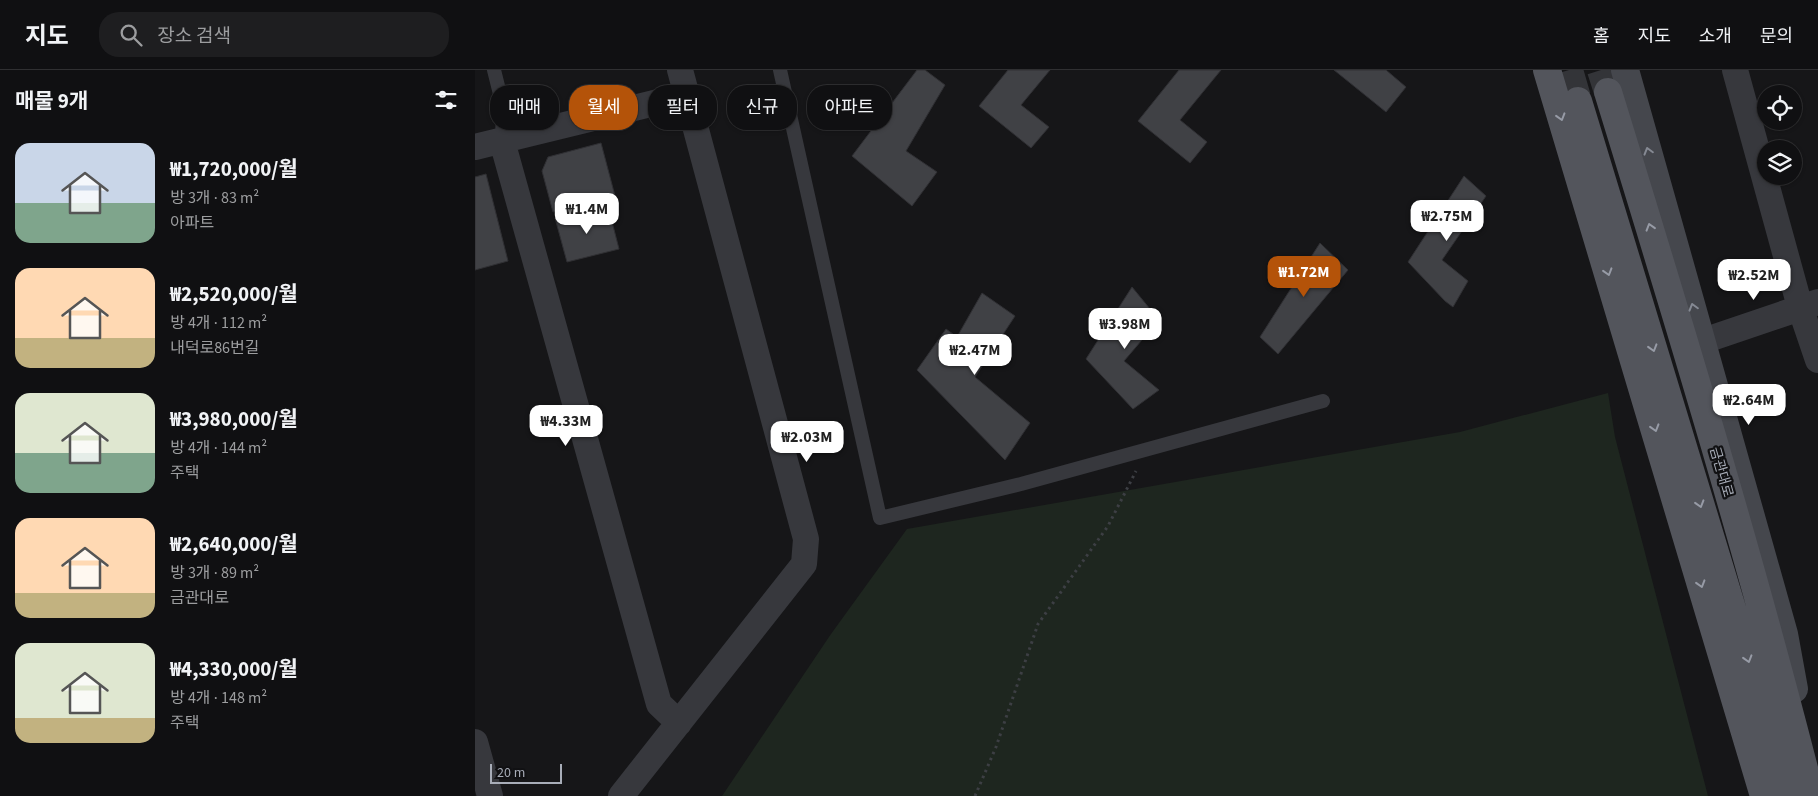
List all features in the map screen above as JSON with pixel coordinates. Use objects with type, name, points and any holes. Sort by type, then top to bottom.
[{"type":"main road","points":[[1547,70],[1764,796]]},
{"type":"main road","points":[[1625,70],[1703,341],[1784,634],[1812,796]]},
{"type":"main road","name":"금관대로","points":[[1608,92],[1679,321],[1773,647],[1812,796]]},
{"type":"main road","points":[[1578,100],[1789,796]]},
{"type":"street","points":[[680,70],[684,85]]},
{"type":"street","points":[[1735,70],[1809,305],[1818,360]]},
{"type":"street","points":[[475,147],[648,105]]},
{"type":"street","points":[[621,796],[804,564],[805,538],[696,130]]},
{"type":"street","points":[[502,141],[659,704],[679,723]]},
{"type":"street","points":[[1703,341],[1809,305]]},
{"type":"street","points":[[475,742],[490,796]]},
{"type":"lane","points":[[494,70],[503,106],[502,141]]},
{"type":"lane","points":[[779,70],[880,518],[1021,484],[1323,401]]},
{"type":"path","points":[[975,796],[996,747],[1038,624],[1108,526],[1148,449]]},
{"type":"shaded area","points":[[1608,393],[1615,437],[1708,796],[722,796],[831,634],[907,529],[1460,432]]},
{"type":"building","points":[[917,70],[925,70],[945,85],[906,151],[937,172],[912,206],[852,156],[872,130],[892,130],[892,103]]},
{"type":"building","points":[[1008,70],[1050,70],[1021,105],[1049,127],[1031,148],[979,106]]},
{"type":"building","points":[[1179,70],[1221,70],[1180,120],[1207,142],[1190,163],[1138,121]]},
{"type":"building","points":[[1334,70],[1386,70],[1406,87],[1386,112]]},
{"type":"building","points":[[601,143],[615,196],[553,212],[542,171],[548,157]]},
{"type":"building","points":[[486,174],[508,261],[475,270],[475,177]]},
{"type":"building","points":[[1464,176],[1486,196],[1442,260],[1468,281],[1453,307],[1408,262]]},
{"type":"building","points":[[586,210],[588,216],[609,210],[619,249],[567,262],[555,218]]},
{"type":"building","points":[[1320,243],[1348,270],[1278,354],[1260,337]]},
{"type":"building","points":[[1132,287],[1159,320],[1124,361],[1159,390],[1133,409],[1086,359]]},
{"type":"building","points":[[982,293],[1015,316],[975,377],[1030,423],[1005,460],[917,370],[946,329],[957,337]]},
{"type":"tunnel","points":[[1569,70],[1578,101]]},
{"type":"tunnel","points":[[1601,70],[1608,92]]}]
